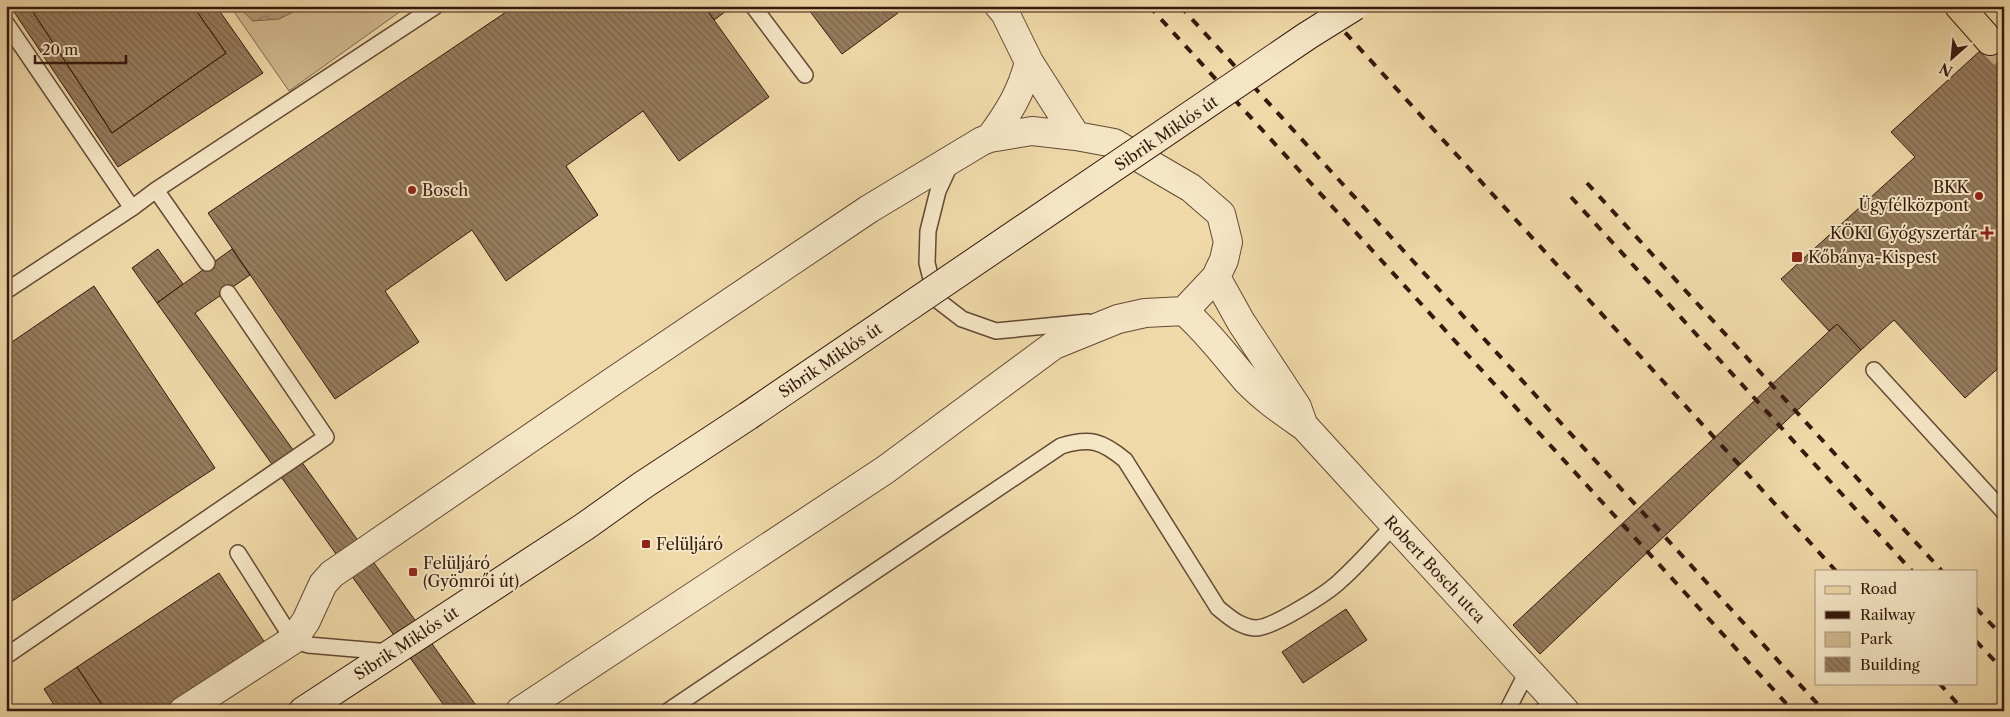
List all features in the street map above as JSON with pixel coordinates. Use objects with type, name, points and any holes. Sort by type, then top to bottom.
[{"type":"main road","points":[[1959,6],[1990,41]]},
{"type":"street","points":[[999,6],[1005,14],[1029,62],[1076,136]]},
{"type":"street","name":"Sibrik Miklós út","points":[[304,711],[584,527],[643,485],[748,416],[1307,36],[1355,6]]},
{"type":"street","points":[[990,138],[1012,108],[1023,86],[1029,62]]},
{"type":"street","points":[[183,711],[293,640],[306,621],[323,584],[332,574],[869,209],[982,141],[1032,131],[1076,136],[1114,144],[1191,188],[1221,214],[1228,242],[1224,260],[1216,277],[1184,312],[1145,313],[1118,319],[1054,345],[885,470],[520,711]]},
{"type":"street","name":"Robert Bosch utca","points":[[1216,277],[1241,322],[1297,407],[1305,427]]},
{"type":"street","name":"Robert Bosch utca","points":[[1184,312],[1202,327],[1249,382],[1305,427],[1528,670],[1555,708]]},
{"type":"lane","points":[[6,291],[436,6]]},
{"type":"lane","points":[[753,6],[805,75]]},
{"type":"lane","points":[[6,22],[132,208]]},
{"type":"lane","points":[[953,160],[938,191],[928,231],[927,263],[936,299],[962,319],[996,332],[1118,319]]},
{"type":"lane","points":[[156,190],[207,263]]},
{"type":"lane","points":[[6,656],[326,436],[228,293]]},
{"type":"lane","points":[[1874,370],[2004,512]]},
{"type":"lane","points":[[668,711],[1061,446],[1079,440],[1097,441],[1112,449],[1125,460],[1218,608],[1236,622],[1255,628],[1271,625],[1287,617],[1340,582],[1394,525]]},
{"type":"lane","points":[[238,553],[293,640],[308,645],[392,652]]},
{"type":"lane","points":[[1507,711],[1528,670]]},
{"type":"green space","points":[[230,6],[408,6],[289,91]]},
{"type":"water","points":[[237,6],[305,6],[279,19],[253,21]]},
{"type":"building","points":[[10,6],[29,6],[112,133],[226,53],[193,6],[216,6],[263,73],[118,167]]},
{"type":"building","points":[[29,6],[193,6],[226,53],[112,133]]},
{"type":"building","name":"Bosch","points":[[515,6],[704,6],[769,97],[679,161],[643,111],[566,166],[598,215],[506,281],[472,230],[385,291],[419,342],[335,399],[208,213]]},
{"type":"building","points":[[704,6],[733,6],[714,20]]},
{"type":"building","points":[[806,6],[891,6],[898,13],[842,54]]},
{"type":"building","points":[[2004,29],[2004,363],[1965,398],[1894,320],[1861,350],[1837,324],[1829,331],[1781,279],[1915,157],[1891,132]]},
{"type":"building","points":[[158,249],[183,284],[157,303],[132,268]]},
{"type":"building","points":[[232,249],[250,275],[195,313],[480,711],[448,711],[157,303]]},
{"type":"building","points":[[94,286],[215,468],[6,605],[6,346]]},
{"type":"building","points":[[1837,324],[1861,350],[1540,654],[1513,625]]},
{"type":"building","points":[[219,573],[265,643],[162,711],[106,711],[77,667]]},
{"type":"building","points":[[1346,609],[1367,640],[1303,683],[1282,652]]},
{"type":"building","points":[[77,667],[106,711],[58,711],[44,689]]},
{"type":"tunnel","points":[[1990,41],[2004,55]]},
{"type":"railway","points":[[1149,6],[1793,711]]},
{"type":"railway","points":[[1180,6],[1824,711]]},
{"type":"railway","points":[[1321,6],[1835,570]]},
{"type":"railway","points":[[1587,183],[1941,570]]},
{"type":"railway","points":[[1571,197],[1911,570]]},
{"type":"railway","points":[[1978,610],[2004,638]]},
{"type":"railway","points":[[1978,643],[2004,671]]},
{"type":"railway","points":[[1940,684],[1964,711]]},
{"type":"place","name":"Bosch","points":[[412,190]]},
{"type":"place","name":"BKK Ügyfélközpont","points":[[1979,196]]},
{"type":"place","name":"KÖKI Gyógyszertár","points":[[1987,233]]},
{"type":"place","name":"Kőbánya-Kispest","points":[[1797,257]]},
{"type":"place","name":"Felüljáró","points":[[646,544]]},
{"type":"place","name":"Felüljáró (Gyömrői út)","points":[[413,572]]}]
